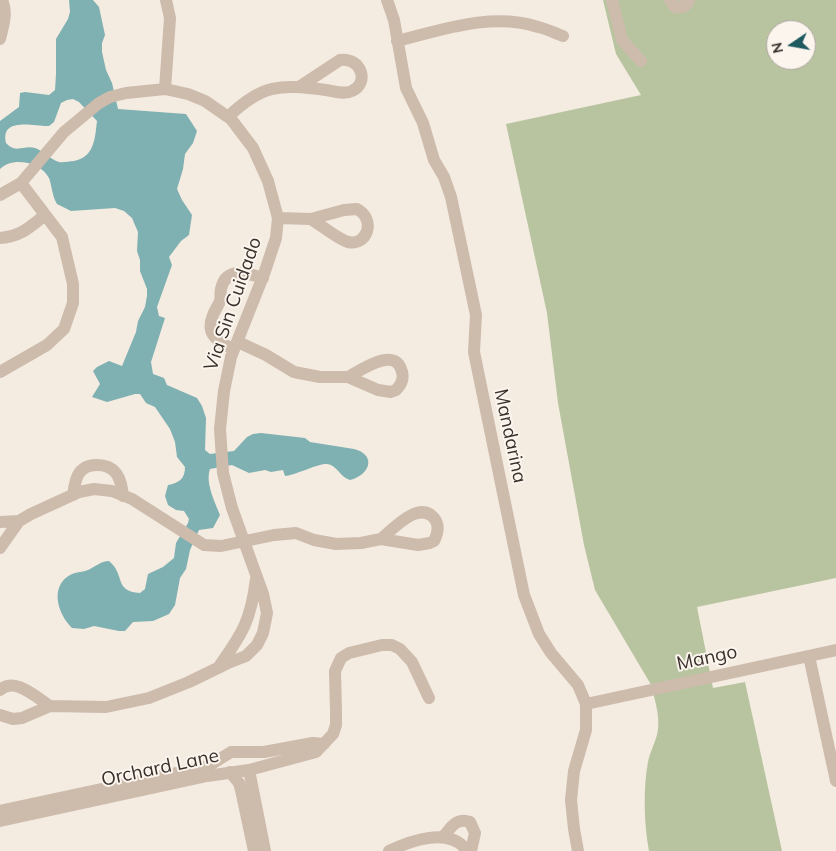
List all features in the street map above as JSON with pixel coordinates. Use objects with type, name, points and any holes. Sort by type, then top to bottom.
[{"type":"street","points":[[0,39],[4,22],[4,5],[2,0]]},
{"type":"street","points":[[165,89],[170,18],[166,0]]},
{"type":"street","name":"Mandarina","points":[[387,0],[394,20]]},
{"type":"street","name":"Mandarina","points":[[395,0],[394,20],[406,88],[423,123],[434,160],[444,177],[451,197],[476,315],[474,352],[524,595],[540,634],[551,653],[578,684],[586,704],[586,730],[574,771],[571,800],[578,851]]},
{"type":"street","points":[[612,0],[622,40],[641,61]]},
{"type":"street","points":[[670,0],[675,7],[680,8],[685,6],[689,0]]},
{"type":"street","points":[[397,41],[482,21],[537,26],[564,36]]},
{"type":"street","points":[[228,117],[240,104],[255,94],[273,88],[299,87]]},
{"type":"street","points":[[0,195],[21,183],[64,132],[84,114],[110,97],[126,92],[165,89],[188,94],[205,101],[231,119],[253,148],[268,182],[278,218],[311,219]]},
{"type":"street","points":[[0,372],[47,345],[64,329],[73,303],[73,284],[62,237],[21,183]]},
{"type":"street","points":[[0,238],[13,237],[27,230],[45,215]]},
{"type":"street","name":"Via Sin Cuidado","points":[[0,715],[13,719],[22,718],[50,706],[106,707],[149,698],[246,656],[264,633],[267,613],[257,575],[232,508],[222,468],[220,429],[224,391],[231,357],[263,278],[276,238],[278,218]]},
{"type":"street","points":[[263,278],[239,272],[228,277],[221,288],[220,299],[210,327],[214,338],[218,341],[266,355],[294,372],[320,377],[348,377]]},
{"type":"street","points":[[73,495],[78,475],[82,470],[98,465],[108,467],[116,472],[121,481],[123,496]]},
{"type":"street","points":[[0,522],[19,521],[73,495],[94,489],[112,491],[132,499],[204,545],[221,546],[244,540],[296,534],[336,544],[361,543],[381,539]]},
{"type":"street","points":[[0,548],[19,521]]},
{"type":"street","name":"Via Sin Cuidado","points":[[219,667],[243,631],[253,603],[257,575]]},
{"type":"street","points":[[243,631],[260,640]]},
{"type":"street","points":[[324,744],[333,734],[336,725],[335,671],[341,658],[349,653],[382,644],[392,645],[400,649],[412,662],[428,698]]},
{"type":"street","name":"Mango","points":[[586,704],[836,650]]},
{"type":"street","points":[[809,656],[836,781]]},
{"type":"street","points":[[0,690],[7,686],[18,686],[50,706]]},
{"type":"street","name":"Orchard Lane","points":[[0,811],[204,767],[230,752],[264,752],[314,743],[324,744]]},
{"type":"street","name":"Orchard Lane","points":[[0,821],[247,770],[316,752],[324,744]]},
{"type":"street","points":[[243,752],[265,851]]},
{"type":"street","points":[[230,772],[239,782],[254,851]]},
{"type":"street","points":[[389,851],[400,846],[434,837],[443,837],[457,842],[468,850],[475,833],[474,828],[470,822],[459,821],[443,837]]},
{"type":"green space","points":[[603,0],[836,0],[836,578],[697,607],[713,688],[745,682],[782,851],[649,851],[645,818],[645,783],[649,758],[658,729],[656,706],[650,683],[595,590],[584,545],[558,403],[547,313],[506,124],[641,95],[616,54]]},
{"type":"water","points":[[69,0],[93,0],[99,7],[105,35],[102,43],[102,52],[118,109],[186,114],[197,131],[193,143],[185,154],[177,189],[192,215],[189,235],[181,241],[169,257],[172,265],[157,307],[159,316],[165,318],[151,362],[153,374],[164,378],[167,385],[197,398],[206,418],[205,450],[210,454],[234,451],[247,437],[261,433],[305,438],[310,442],[354,449],[361,452],[368,460],[366,470],[350,480],[333,466],[327,464],[285,476],[283,470],[271,472],[265,470],[249,473],[232,465],[210,469],[210,486],[220,515],[213,528],[199,530],[190,550],[186,569],[180,578],[175,605],[169,614],[153,621],[133,622],[125,631],[94,626],[84,629],[72,628],[62,615],[59,607],[58,592],[60,585],[72,574],[88,570],[109,561],[114,566],[123,586],[132,592],[140,593],[145,589],[148,574],[163,567],[174,558],[176,543],[189,519],[184,511],[176,510],[168,505],[165,496],[168,485],[178,482],[183,477],[185,467],[177,457],[175,442],[170,429],[155,407],[146,403],[140,394],[107,402],[92,397],[100,384],[93,371],[109,361],[122,366],[145,307],[147,289],[140,271],[140,260],[137,251],[138,232],[132,218],[124,211],[115,208],[71,211],[57,204],[49,178],[40,168],[19,162],[5,165],[0,169],[0,121],[19,107],[20,93],[49,95],[55,90],[56,39],[70,12]],"holes":[[[73,99],[79,102],[97,121],[93,145],[90,151],[81,159],[59,162],[35,148],[16,149],[6,143],[8,129],[20,125],[49,126],[54,122],[61,103]]]}]
